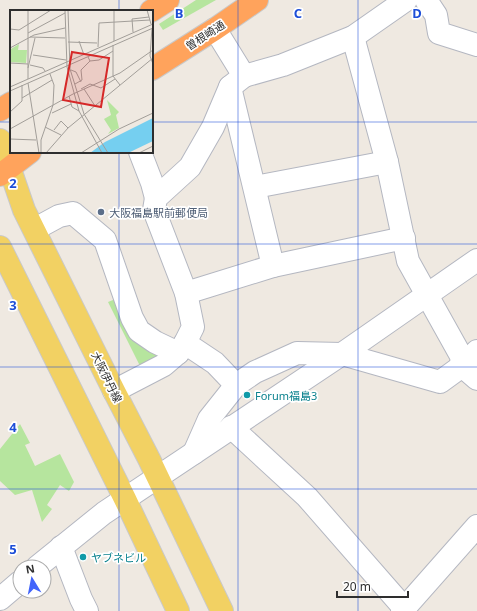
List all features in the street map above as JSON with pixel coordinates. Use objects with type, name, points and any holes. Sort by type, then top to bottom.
[{"type":"highway","name":"曽根崎通","points":[[153,68],[257,0]]},
{"type":"highway","points":[[0,110],[10,104]]},
{"type":"highway","points":[[5,171],[29,153]]},
{"type":"main road","name":"大阪伊丹線","points":[[0,140],[5,171],[158,478],[222,611]]},
{"type":"main road","points":[[0,247],[125,499],[178,611]]},
{"type":"street","points":[[156,198],[190,167],[237,82],[353,37],[406,0]]},
{"type":"street","points":[[426,0],[436,15],[439,33],[477,45]]},
{"type":"street","points":[[215,29],[237,82],[255,187],[273,266]]},
{"type":"street","points":[[194,453],[209,419],[236,385],[255,372],[297,353],[342,354],[440,382],[472,365],[461,356],[408,261],[387,162],[353,37]]},
{"type":"street","points":[[114,391],[164,365],[182,348],[193,327],[186,293],[154,210],[156,198],[140,153]]},
{"type":"street","points":[[255,187],[387,162]]},
{"type":"street","points":[[35,229],[59,216],[72,214],[105,240],[132,318],[139,331],[156,342],[182,348],[215,363],[236,385]]},
{"type":"street","points":[[186,293],[273,266],[404,238]]},
{"type":"street","points":[[47,559],[104,513],[342,354],[477,260]]},
{"type":"street","points":[[231,427],[307,497],[403,610],[477,526]]},
{"type":"street","points":[[61,547],[87,611]]},
{"type":"street","points":[[0,599],[12,589]]},
{"type":"green space","points":[[196,0],[216,0],[163,30],[159,24]]},
{"type":"green space","points":[[118,298],[166,356],[141,368],[108,302]]},
{"type":"green space","points":[[20,424],[30,443],[25,445],[35,466],[60,454],[74,482],[69,491],[60,485],[47,505],[52,509],[42,522],[32,490],[15,495],[0,481],[0,449]]},
{"type":"place","name":"大阪福島駅前郵便局","points":[[101,212]]},
{"type":"place","name":"Forum福島3","points":[[247,395]]},
{"type":"place","name":"ヤブネビル","points":[[83,557]]}]
